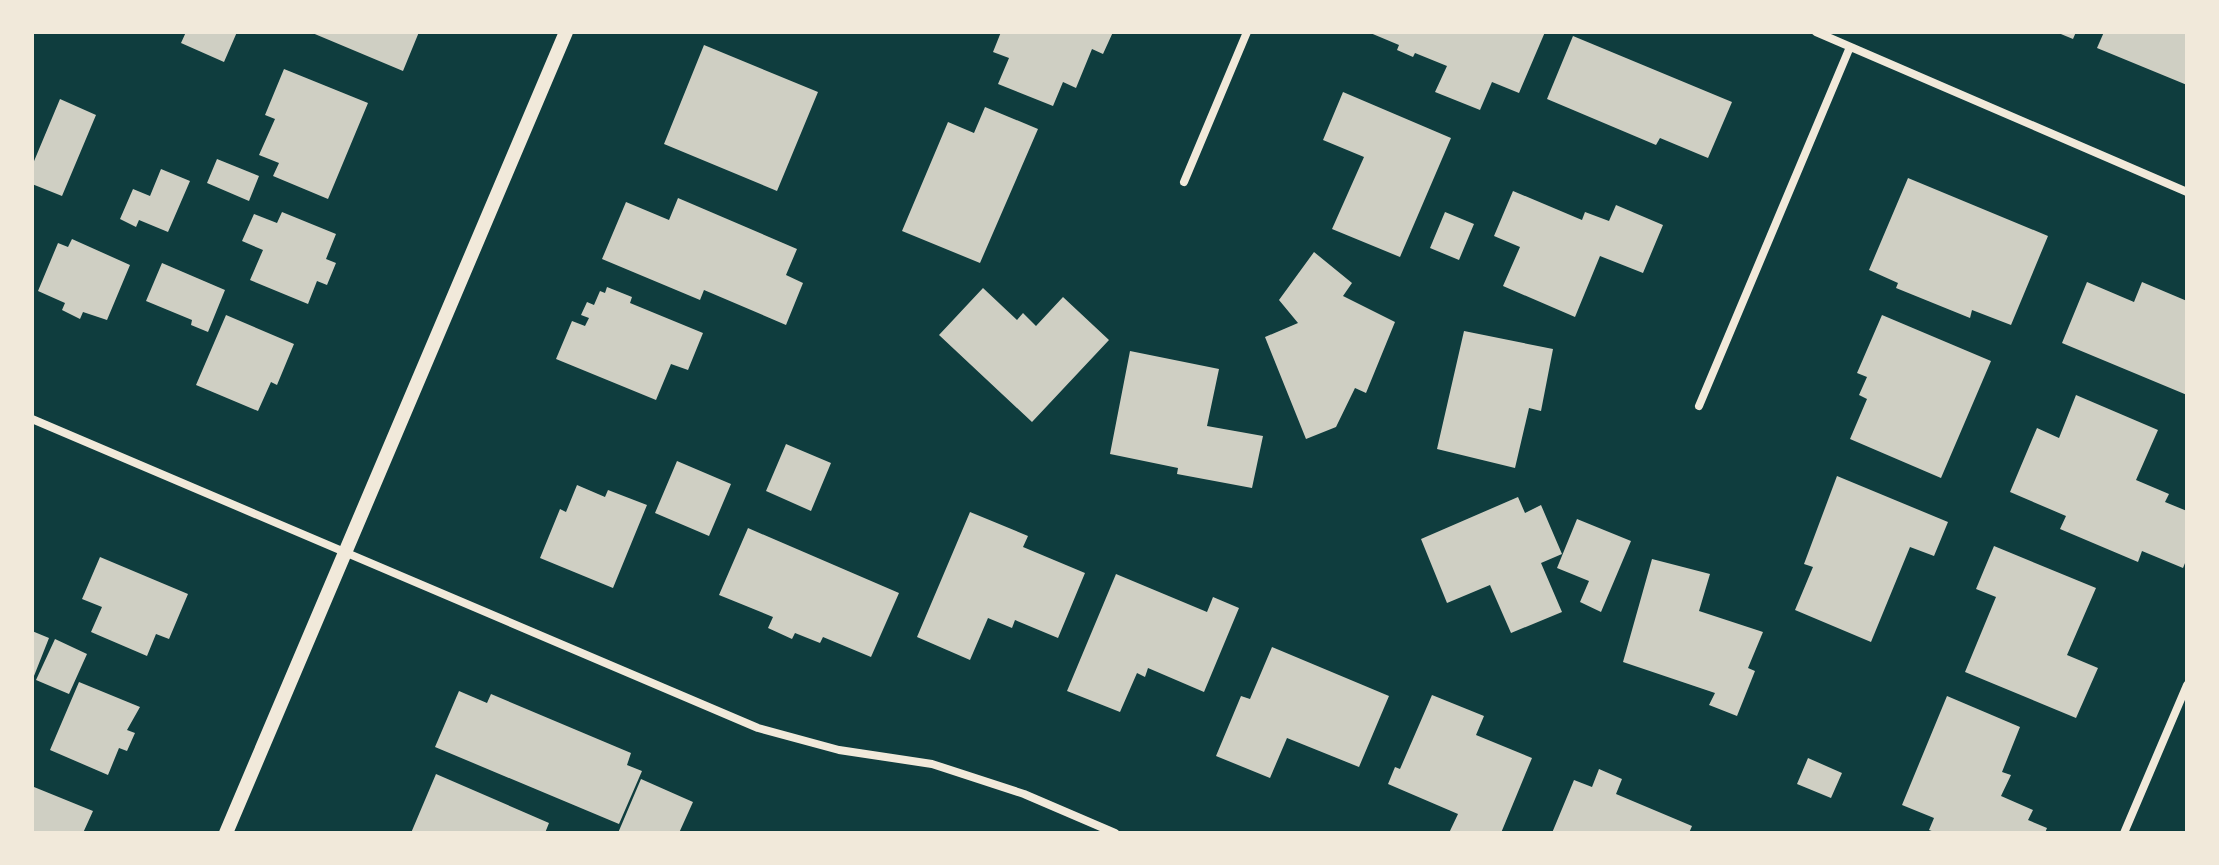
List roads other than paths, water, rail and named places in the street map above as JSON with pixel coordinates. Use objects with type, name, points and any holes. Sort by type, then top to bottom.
[{"type":"street","points":[[226,833],[566,32]]},
{"type":"street","points":[[1184,182],[1247,32]]},
{"type":"street","points":[[1816,32],[2187,192]]},
{"type":"street","points":[[1699,406],[1850,47]]},
{"type":"street","points":[[32,419],[758,728],[839,750],[932,764],[1024,794],[1115,833]]},
{"type":"street","points":[[2124,833],[2187,685]]}]
